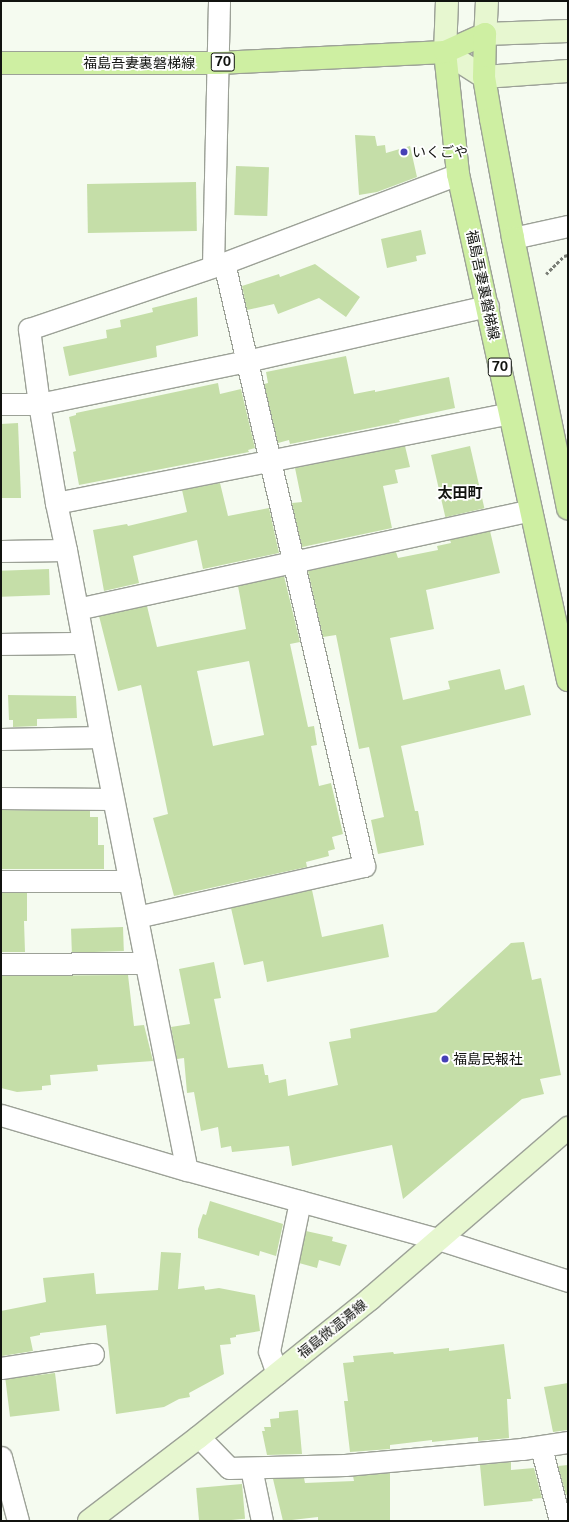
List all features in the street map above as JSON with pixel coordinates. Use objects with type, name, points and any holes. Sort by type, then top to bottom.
[{"type":"main road","points":[[447,1],[445,52],[484,77],[568,71]]},
{"type":"main road","points":[[487,1],[484,77],[513,238],[568,508]]},
{"type":"main road","points":[[485,34],[568,31]]},
{"type":"main road","name":"福島吾妻裏磐梯線","points":[[1,63],[218,62],[445,52],[485,34]]},
{"type":"main road","name":"福島吾妻裏磐梯線","points":[[445,52],[458,174],[488,306],[509,413],[568,680]]},
{"type":"main road","name":"福島微温湯線","points":[[88,1521],[199,1437],[370,1299],[568,1128]]},
{"type":"street","points":[[137,916],[364,866],[247,361],[219,264],[219,1]]},
{"type":"street","points":[[187,1170],[56,503],[39,404],[29,329],[219,264],[458,174]]},
{"type":"street","points":[[513,238],[568,226]]},
{"type":"street","points":[[1,404],[39,404],[247,361],[488,306]]},
{"type":"street","points":[[56,503],[509,413]]},
{"type":"street","points":[[77,609],[530,510]]},
{"type":"street","points":[[1,551],[66,550]]},
{"type":"street","points":[[1,644],[83,643]]},
{"type":"street","points":[[1,739],[101,737]]},
{"type":"street","points":[[1,798],[113,799]]},
{"type":"street","points":[[1,881],[130,881]]},
{"type":"street","points":[[1,964],[146,963]]},
{"type":"street","points":[[1,1115],[187,1170],[438,1239],[568,1281]]},
{"type":"street","points":[[277,1374],[270,1351],[300,1201]]},
{"type":"street","points":[[1,1368],[93,1354]]},
{"type":"street","points":[[199,1437],[229,1468],[345,1465],[541,1446],[568,1442]]},
{"type":"street","points":[[541,1446],[560,1521]]},
{"type":"street","points":[[1,1457],[18,1521]]},
{"type":"street","points":[[251,1468],[262,1521]]},
{"type":"building","points":[[355,135],[375,136],[377,146],[385,145],[386,153],[410,146],[417,177],[377,192],[359,195]]},
{"type":"building","points":[[236,166],[269,167],[267,216],[234,215]]},
{"type":"building","points":[[196,182],[197,231],[88,233],[87,184]]},
{"type":"building","points":[[421,230],[426,254],[416,256],[417,261],[387,268],[381,239]]},
{"type":"building","points":[[315,264],[360,297],[346,317],[319,298],[278,314],[274,304],[247,310],[242,286],[279,274],[280,277]]},
{"type":"building","points":[[197,297],[198,336],[156,346],[157,357],[69,376],[63,347],[107,338],[106,330],[121,327],[120,320],[153,312],[152,308]]},
{"type":"building","points":[[346,356],[354,394],[375,390],[375,392],[449,377],[455,408],[399,420],[400,422],[290,444],[289,440],[278,443],[264,384],[268,383],[266,372]]},
{"type":"building","points":[[218,383],[220,394],[241,389],[255,448],[248,450],[249,452],[79,485],[73,452],[76,451],[69,417],[76,415],[76,413]]},
{"type":"building","points":[[18,423],[21,498],[1,498],[1,424]]},
{"type":"building","points":[[405,446],[410,467],[395,470],[398,483],[383,486],[392,528],[302,547],[292,503],[302,502],[295,468]]},
{"type":"building","points":[[470,446],[484,508],[445,517],[431,455]]},
{"type":"building","points":[[220,483],[228,516],[269,508],[279,553],[203,569],[197,540],[133,556],[139,583],[104,591],[93,530],[127,524],[128,526],[187,512],[182,490]]},
{"type":"building","points":[[490,531],[500,573],[426,590],[434,629],[390,638],[403,700],[450,689],[448,681],[500,669],[505,690],[524,685],[531,715],[401,746],[415,811],[418,811],[424,845],[378,854],[371,820],[384,817],[369,747],[359,749],[336,635],[323,637],[308,571],[396,552],[398,558],[438,550],[437,546],[451,543],[450,540]]},
{"type":"building","points":[[49,569],[50,595],[2,597],[1,571]]},
{"type":"building","points":[[284,576],[300,642],[290,644],[308,727],[314,726],[317,745],[311,746],[319,786],[331,783],[343,834],[332,837],[335,849],[328,851],[329,856],[306,862],[307,867],[174,896],[153,818],[168,814],[141,685],[118,691],[99,616],[147,606],[157,647],[246,629],[238,586]],"holes":[[[249,661],[264,735],[213,746],[197,671]]]},
{"type":"building","points":[[8,695],[76,696],[77,718],[37,719],[37,726],[13,727],[13,720],[9,720]]},
{"type":"building","points":[[1,810],[90,811],[90,817],[98,817],[98,845],[104,845],[104,869],[1,869]]},
{"type":"building","points":[[312,890],[322,937],[383,924],[389,957],[267,982],[263,961],[244,965],[231,908]]},
{"type":"building","points":[[1,893],[27,893],[27,921],[24,921],[25,952],[1,952]]},
{"type":"building","points":[[123,927],[124,951],[72,953],[71,929]]},
{"type":"building","name":"福島民報社","points":[[524,942],[532,980],[541,978],[561,1075],[540,1079],[544,1094],[522,1099],[403,1199],[392,1145],[292,1166],[289,1146],[232,1152],[231,1146],[221,1148],[218,1127],[201,1131],[194,1092],[187,1093],[184,1058],[177,1059],[171,1027],[190,1024],[179,969],[214,962],[221,998],[214,999],[228,1068],[263,1064],[265,1075],[268,1075],[269,1083],[286,1079],[288,1096],[338,1085],[329,1042],[351,1038],[350,1029],[436,1012],[511,943]]},
{"type":"building","points":[[128,975],[134,1026],[144,1025],[153,1061],[97,1065],[98,1071],[50,1075],[51,1085],[42,1086],[42,1090],[17,1092],[1,1088],[1,976]]},
{"type":"building","points":[[210,1201],[283,1224],[276,1256],[260,1251],[259,1256],[198,1238],[198,1229],[203,1214],[206,1215]]},
{"type":"building","points":[[306,1231],[333,1237],[332,1241],[347,1245],[340,1266],[319,1260],[317,1268],[299,1263]]},
{"type":"building","points":[[161,1252],[181,1253],[178,1289],[204,1286],[205,1290],[219,1288],[255,1295],[260,1331],[236,1335],[236,1337],[230,1338],[231,1344],[220,1345],[224,1374],[189,1393],[190,1397],[179,1399],[164,1407],[116,1414],[106,1325],[40,1333],[40,1335],[30,1337],[33,1351],[2,1356],[1,1311],[46,1302],[43,1278],[94,1273],[96,1294],[158,1290]]},
{"type":"building","points":[[504,1344],[511,1399],[507,1399],[509,1438],[478,1441],[478,1437],[432,1442],[432,1440],[390,1445],[390,1449],[350,1452],[344,1401],[348,1401],[343,1363],[354,1362],[353,1356],[393,1352],[394,1354],[449,1348],[449,1351]]},
{"type":"building","points":[[55,1373],[60,1411],[10,1417],[5,1379]]},
{"type":"building","points":[[568,1383],[568,1430],[553,1432],[544,1387]]},
{"type":"building","points":[[298,1410],[302,1454],[267,1455],[262,1431],[265,1431],[264,1427],[271,1427],[270,1419],[279,1418],[279,1412]]},
{"type":"building","points":[[511,1462],[511,1470],[534,1468],[542,1498],[532,1499],[533,1501],[484,1506],[480,1465]]},
{"type":"building","points":[[568,1465],[568,1494],[566,1495],[558,1466]]},
{"type":"building","points":[[390,1473],[390,1521],[318,1521],[318,1517],[283,1521],[273,1479],[304,1478],[305,1483],[354,1481],[353,1476]]},
{"type":"building","points":[[242,1484],[245,1519],[199,1521],[196,1488]]},
{"type":"place","name":"いくごや","points":[[404,152]]},
{"type":"place","name":"福島民報社","points":[[445,1059]]},
{"type":"district","name":"太田町","points":[[460,493]]}]
